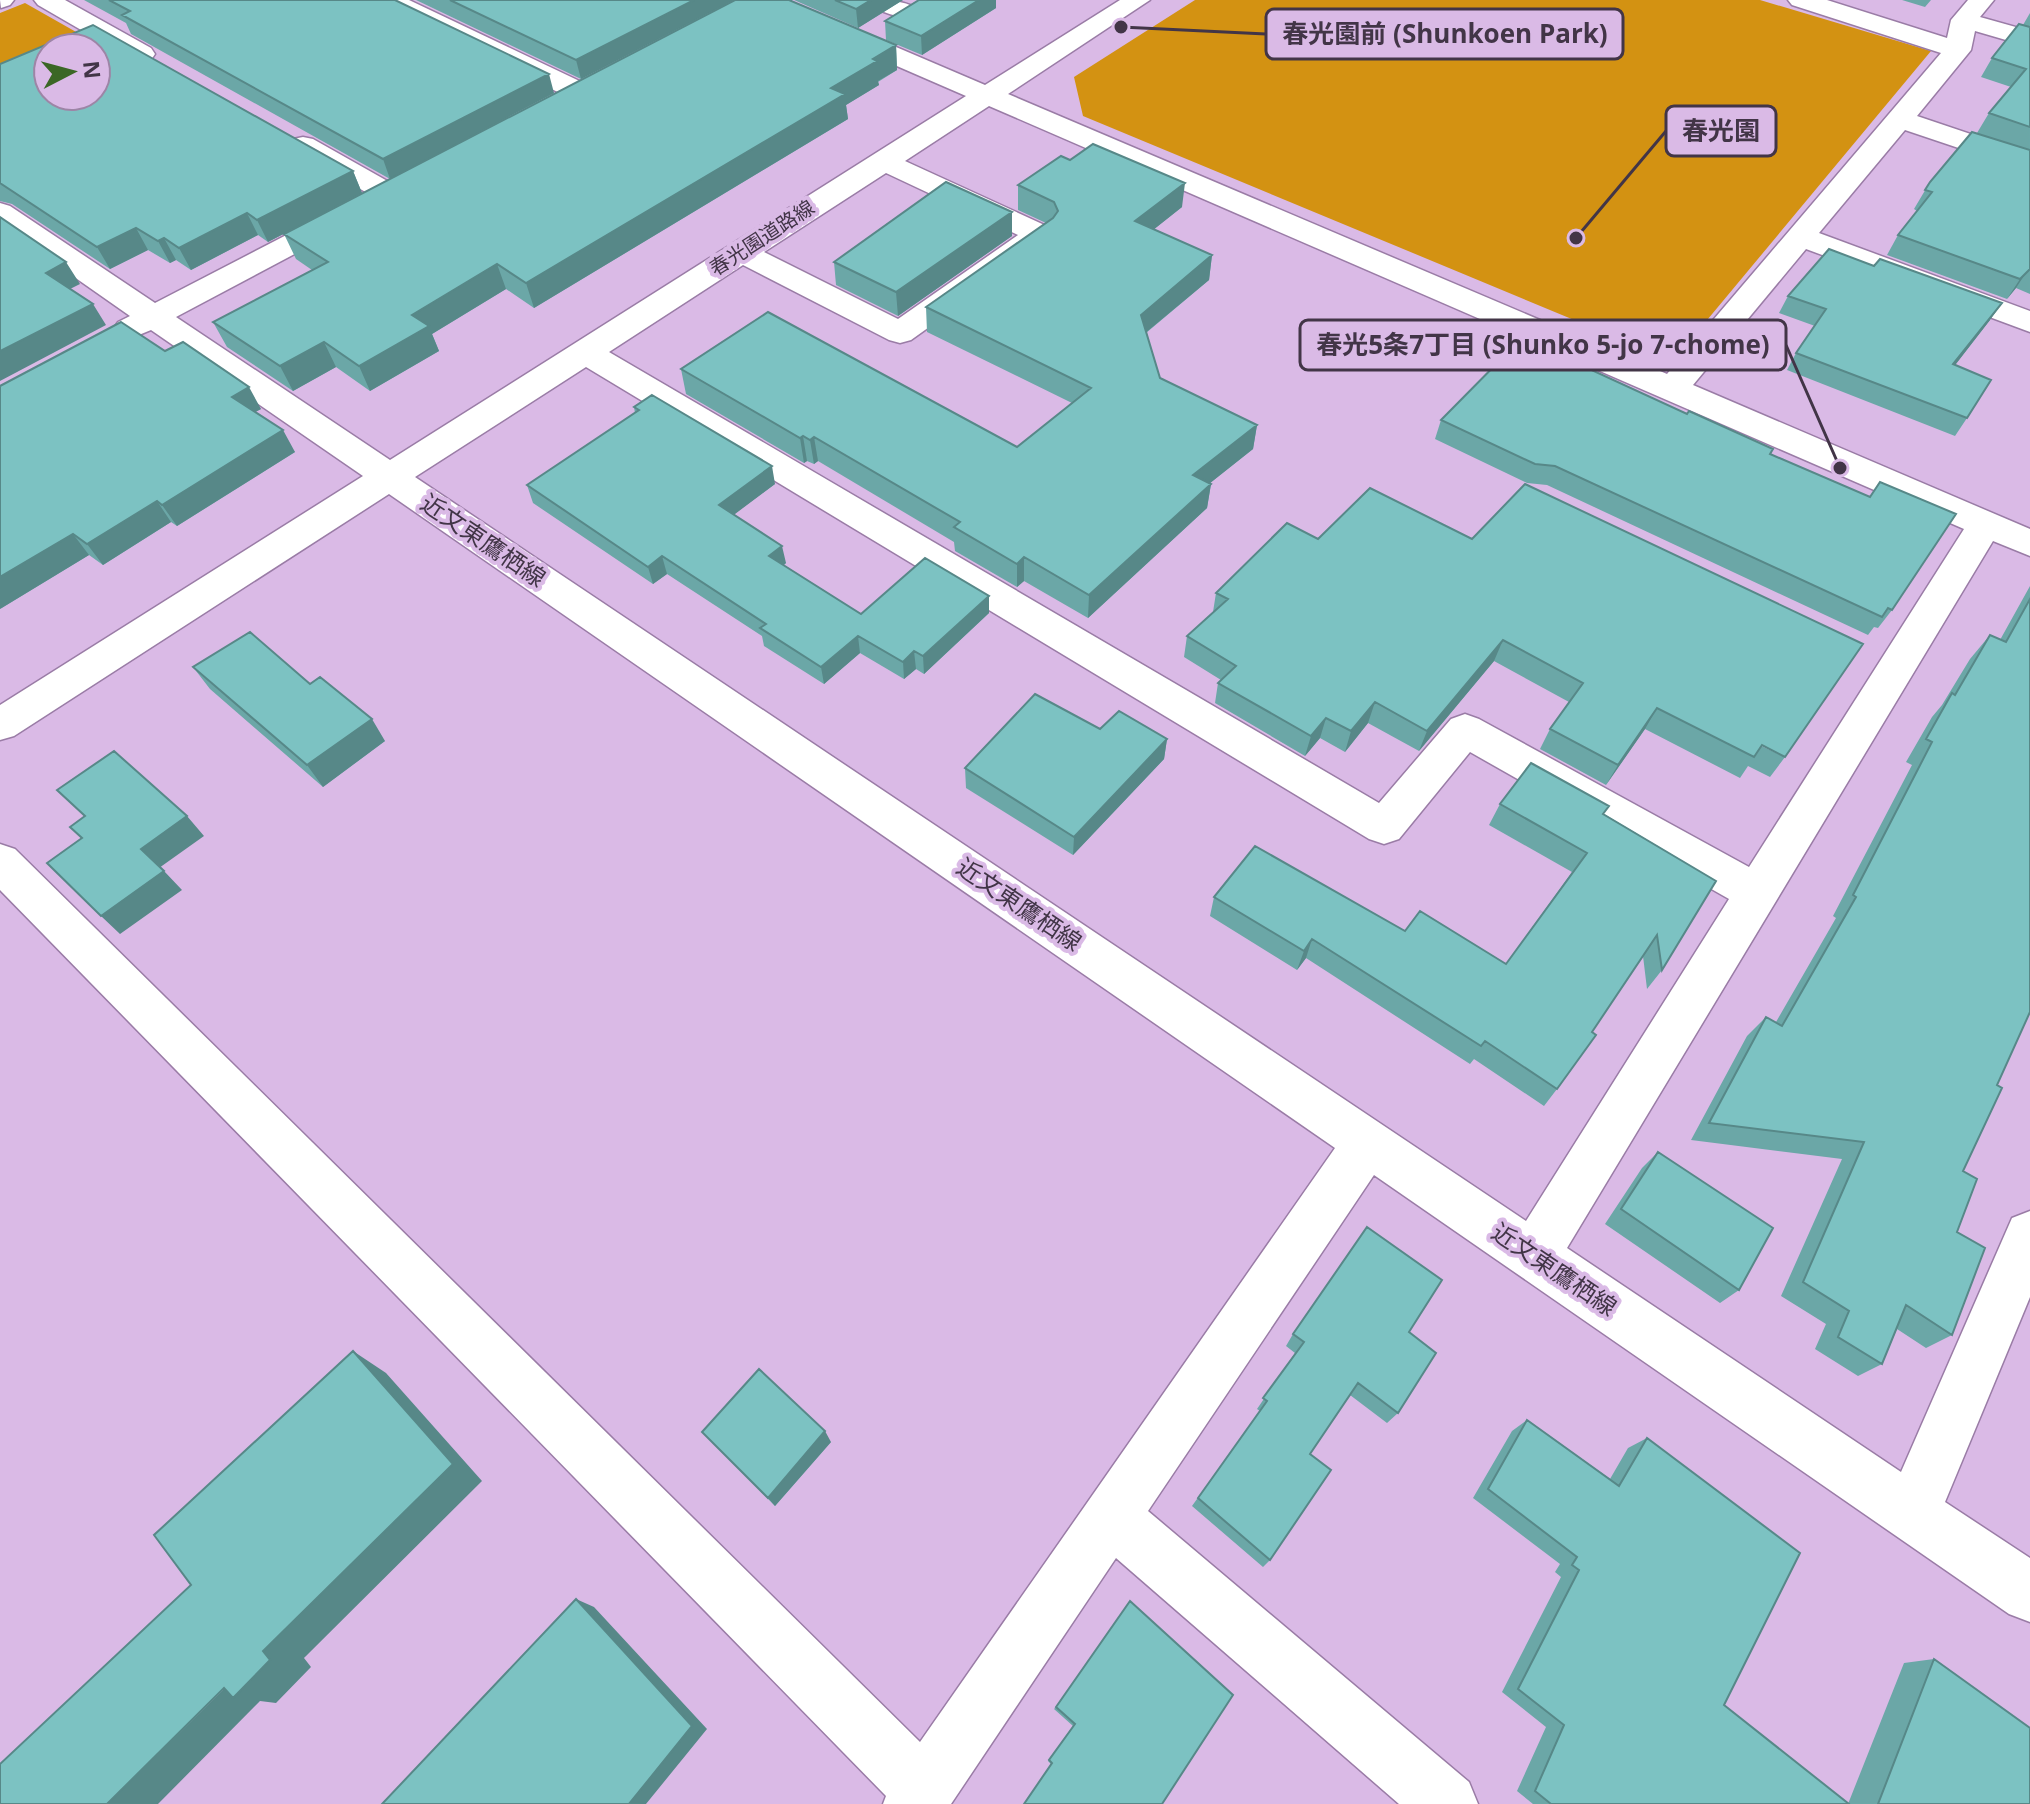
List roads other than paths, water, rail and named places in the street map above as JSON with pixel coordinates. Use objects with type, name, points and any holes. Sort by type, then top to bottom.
[{"type":"street","points":[[47,0],[169,69]]},
{"type":"street","points":[[389,0],[580,92]]},
{"type":"street","points":[[880,0],[917,5]]},
{"type":"street","points":[[1801,0],[1958,50]]},
{"type":"street","points":[[756,2],[861,40],[987,93],[2030,543]]},
{"type":"street","name":"春光園道路線","points":[[387,476],[882,161],[1124,2]]},
{"type":"street","points":[[861,40],[917,5]]},
{"type":"street","points":[[1672,389],[1958,50],[1972,10],[2030,39]]},
{"type":"street","points":[[552,107],[607,78]]},
{"type":"street","points":[[1899,119],[2030,163]]},
{"type":"street","points":[[279,131],[388,193]]},
{"type":"street","points":[[740,252],[900,333],[1040,234],[882,161]]},
{"type":"street","points":[[100,345],[415,179]]},
{"type":"street","name":"近文東鷹栖線","points":[[0,212],[2030,1593]]},
{"type":"street","points":[[1801,237],[2030,322]]},
{"type":"street","points":[[584,351],[1384,827],[1465,730],[1755,892]]},
{"type":"street","points":[[0,725],[387,476]]},
{"type":"street","points":[[1533,1256],[1755,892],[1880,661],[1985,524]]},
{"type":"street","points":[[0,862],[919,1797],[1368,1142]]},
{"type":"street","points":[[1912,1513],[2030,1236]]},
{"type":"street","points":[[1112,1517],[1447,1804]]},
{"type":"place","name":"春光園前 (Shunkoen Park)","points":[[1121,27]]},
{"type":"place","name":"春光園","points":[[1576,238]]},
{"type":"place","name":"春光5条7丁目 (Shunko 5-jo 7-chome)","points":[[1840,468]]}]
